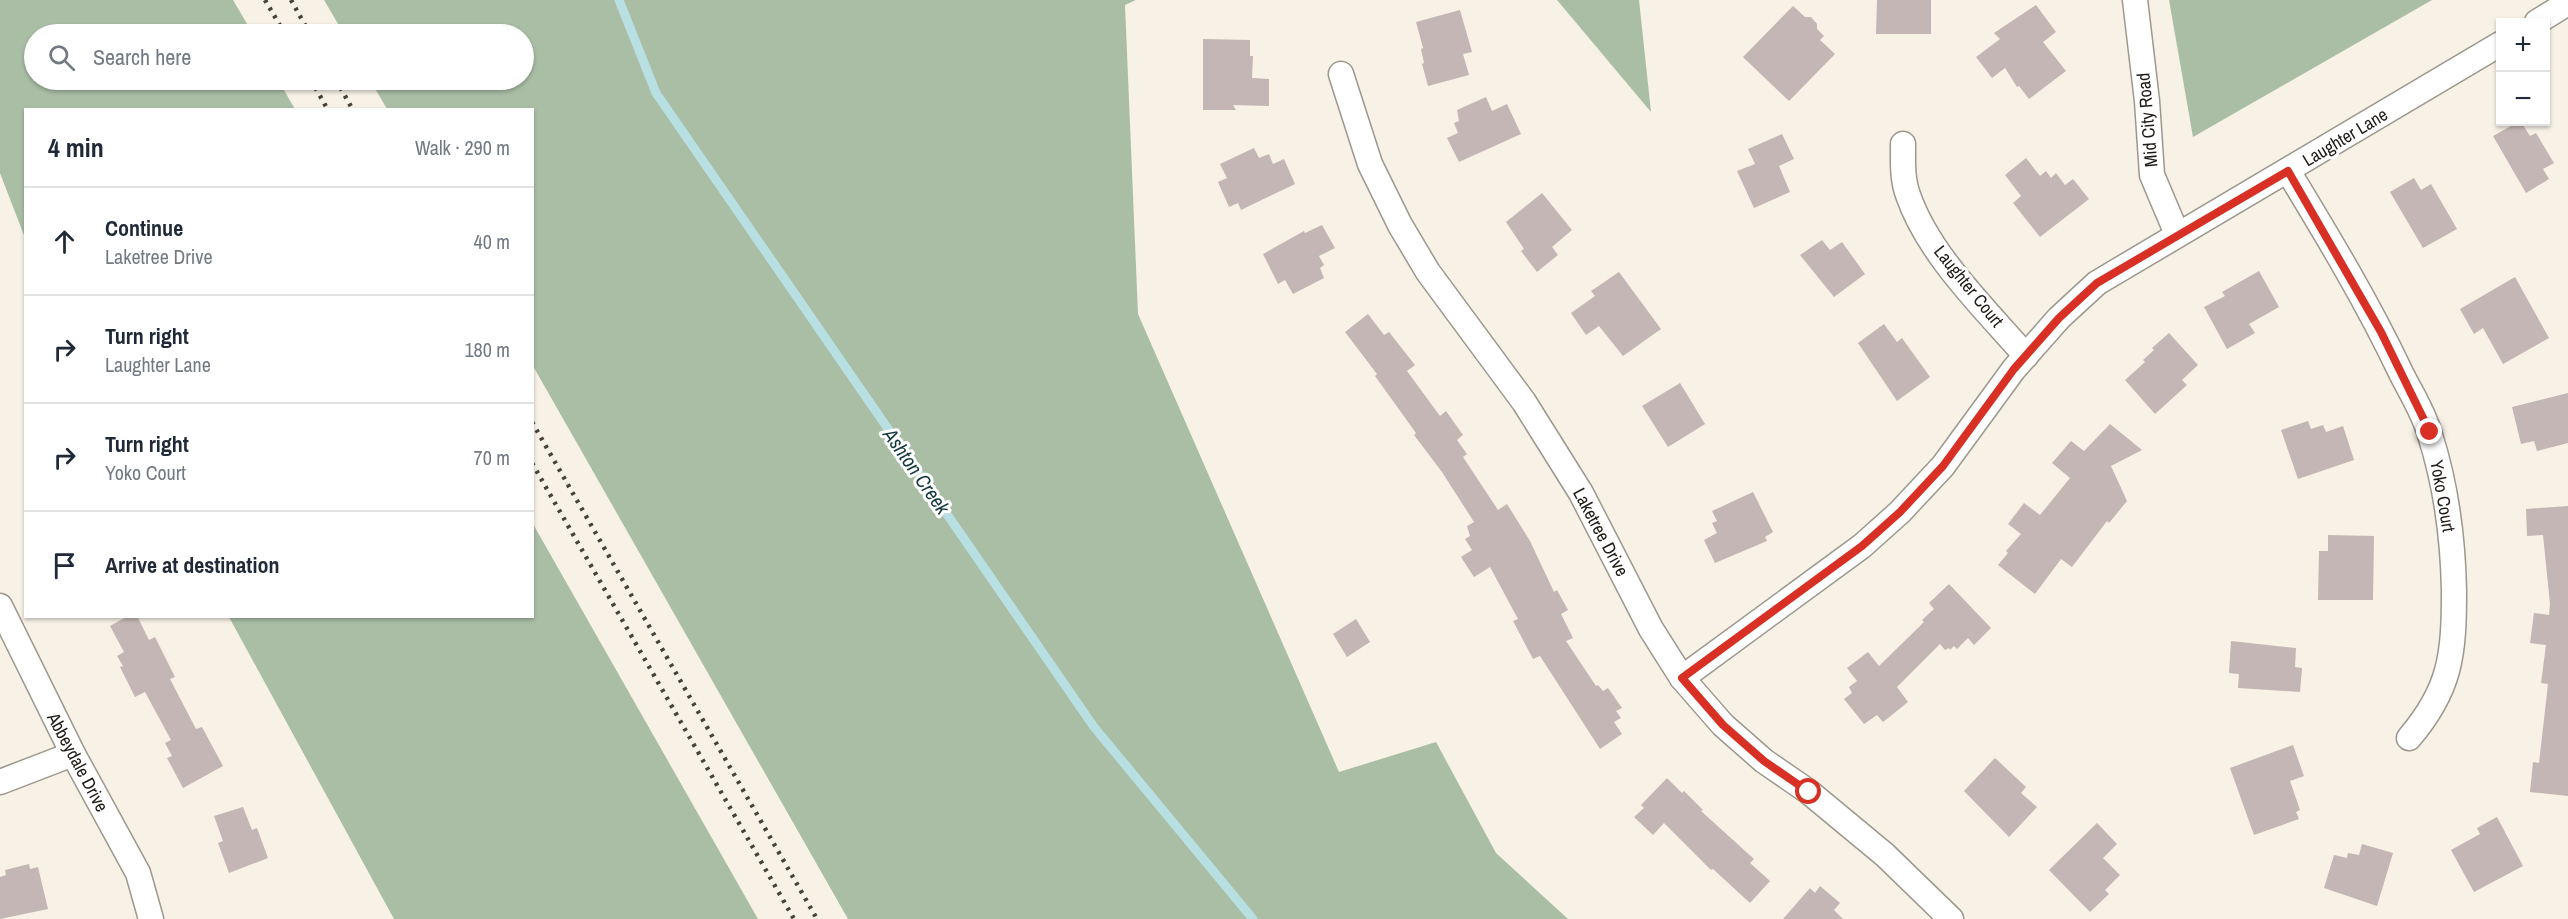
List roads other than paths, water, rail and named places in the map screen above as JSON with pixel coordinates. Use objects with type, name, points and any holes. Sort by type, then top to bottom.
[{"type":"street","name":"Mid City Road","points":[[2135,0],[2147,101],[2152,175],[2177,234]]},
{"type":"street","points":[[2544,18],[2568,3]]},
{"type":"street","name":"Laughter Lane","points":[[1682,678],[1862,546],[1900,512],[1943,466],[2026,356],[2059,318],[2097,283],[2496,46]]},
{"type":"street","name":"Laketree Drive","points":[[1341,74],[1370,164],[1400,225],[1428,272],[1524,402],[1581,493],[1651,629],[1682,678],[1723,725],[1764,761],[1809,792],[1885,855],[1951,919]]},
{"type":"street","name":"Laughter Court","points":[[1903,144],[1903,168],[1908,194],[1919,220],[1949,267],[2026,356]]},
{"type":"street","name":"Yoko Court","points":[[2288,171],[2386,342],[2430,432],[2446,496],[2454,561],[2454,634],[2451,659],[2441,691],[2426,719],[2409,738]]},
{"type":"street","name":"Abbeydale Drive","points":[[0,606],[73,754],[138,873],[152,919]]},
{"type":"street","points":[[0,782],[73,754]]},
{"type":"waterway","name":"Ashton Creek","points":[[619,0],[656,93],[1094,727],[1253,919]]},
{"type":"railway","points":[[265,0],[279,24]]},
{"type":"railway","points":[[291,0],[304,24]]},
{"type":"railway","points":[[317,90],[327,108]]},
{"type":"railway","points":[[342,90],[352,108]]},
{"type":"railway","points":[[534,425],[817,919]]},
{"type":"railway","points":[[534,466],[794,919]]}]
